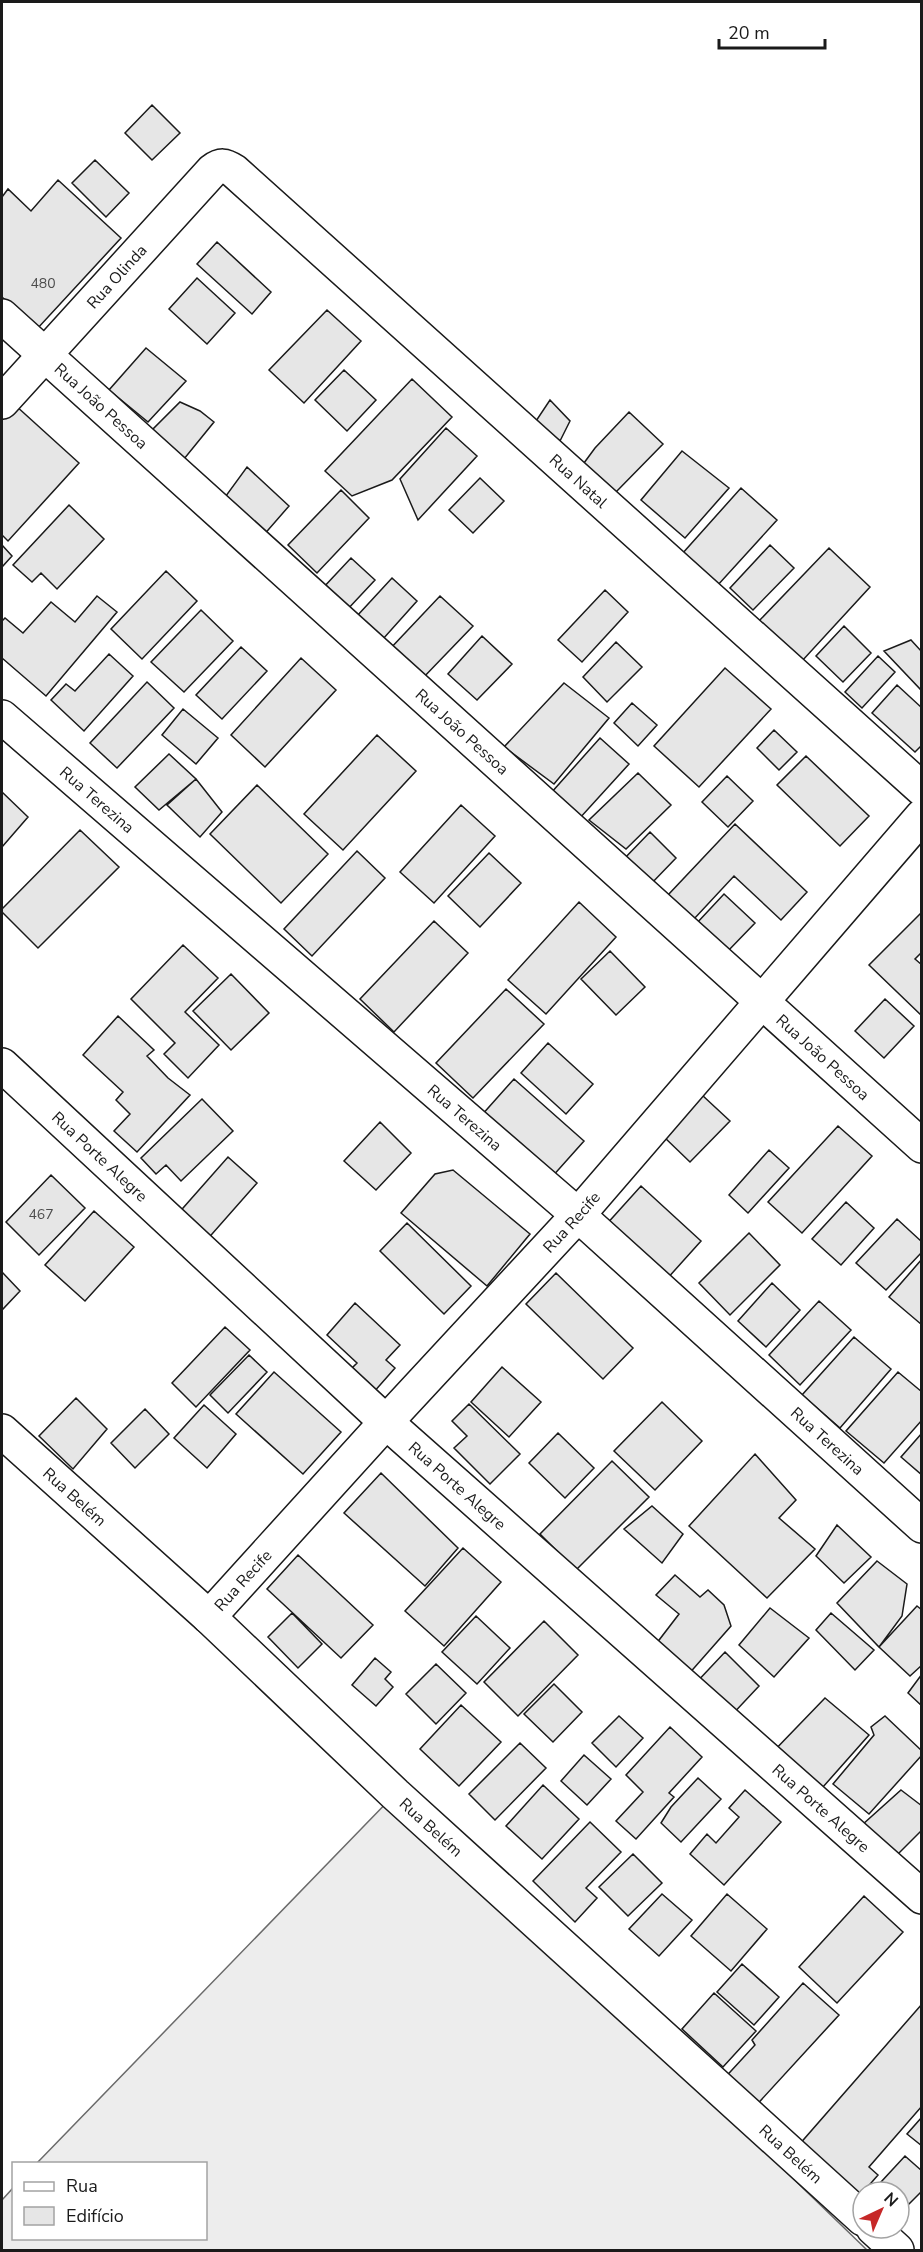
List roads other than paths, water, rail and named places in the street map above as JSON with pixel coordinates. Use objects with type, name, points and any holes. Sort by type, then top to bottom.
[{"type":"street","name":"Rua Olinda","points":[[2,402],[212,171],[224,165],[234,171]]},
{"type":"street","name":"Rua Natal","points":[[234,171],[921,789]]},
{"type":"street","name":"Rua João Pessoa","points":[[2,316],[921,1146]]},
{"type":"street","name":"Rua Terezina","points":[[2,717],[578,1215],[921,1526]]},
{"type":"street","name":"Rua Recife","points":[[209,1617],[578,1215],[921,816]]},
{"type":"street","name":"Rua Porte Alegre","points":[[2,1065],[386,1422],[921,1897]]},
{"type":"street","name":"Rua Belém","points":[[2,1431],[209,1617],[395,1794],[851,2208]]}]
